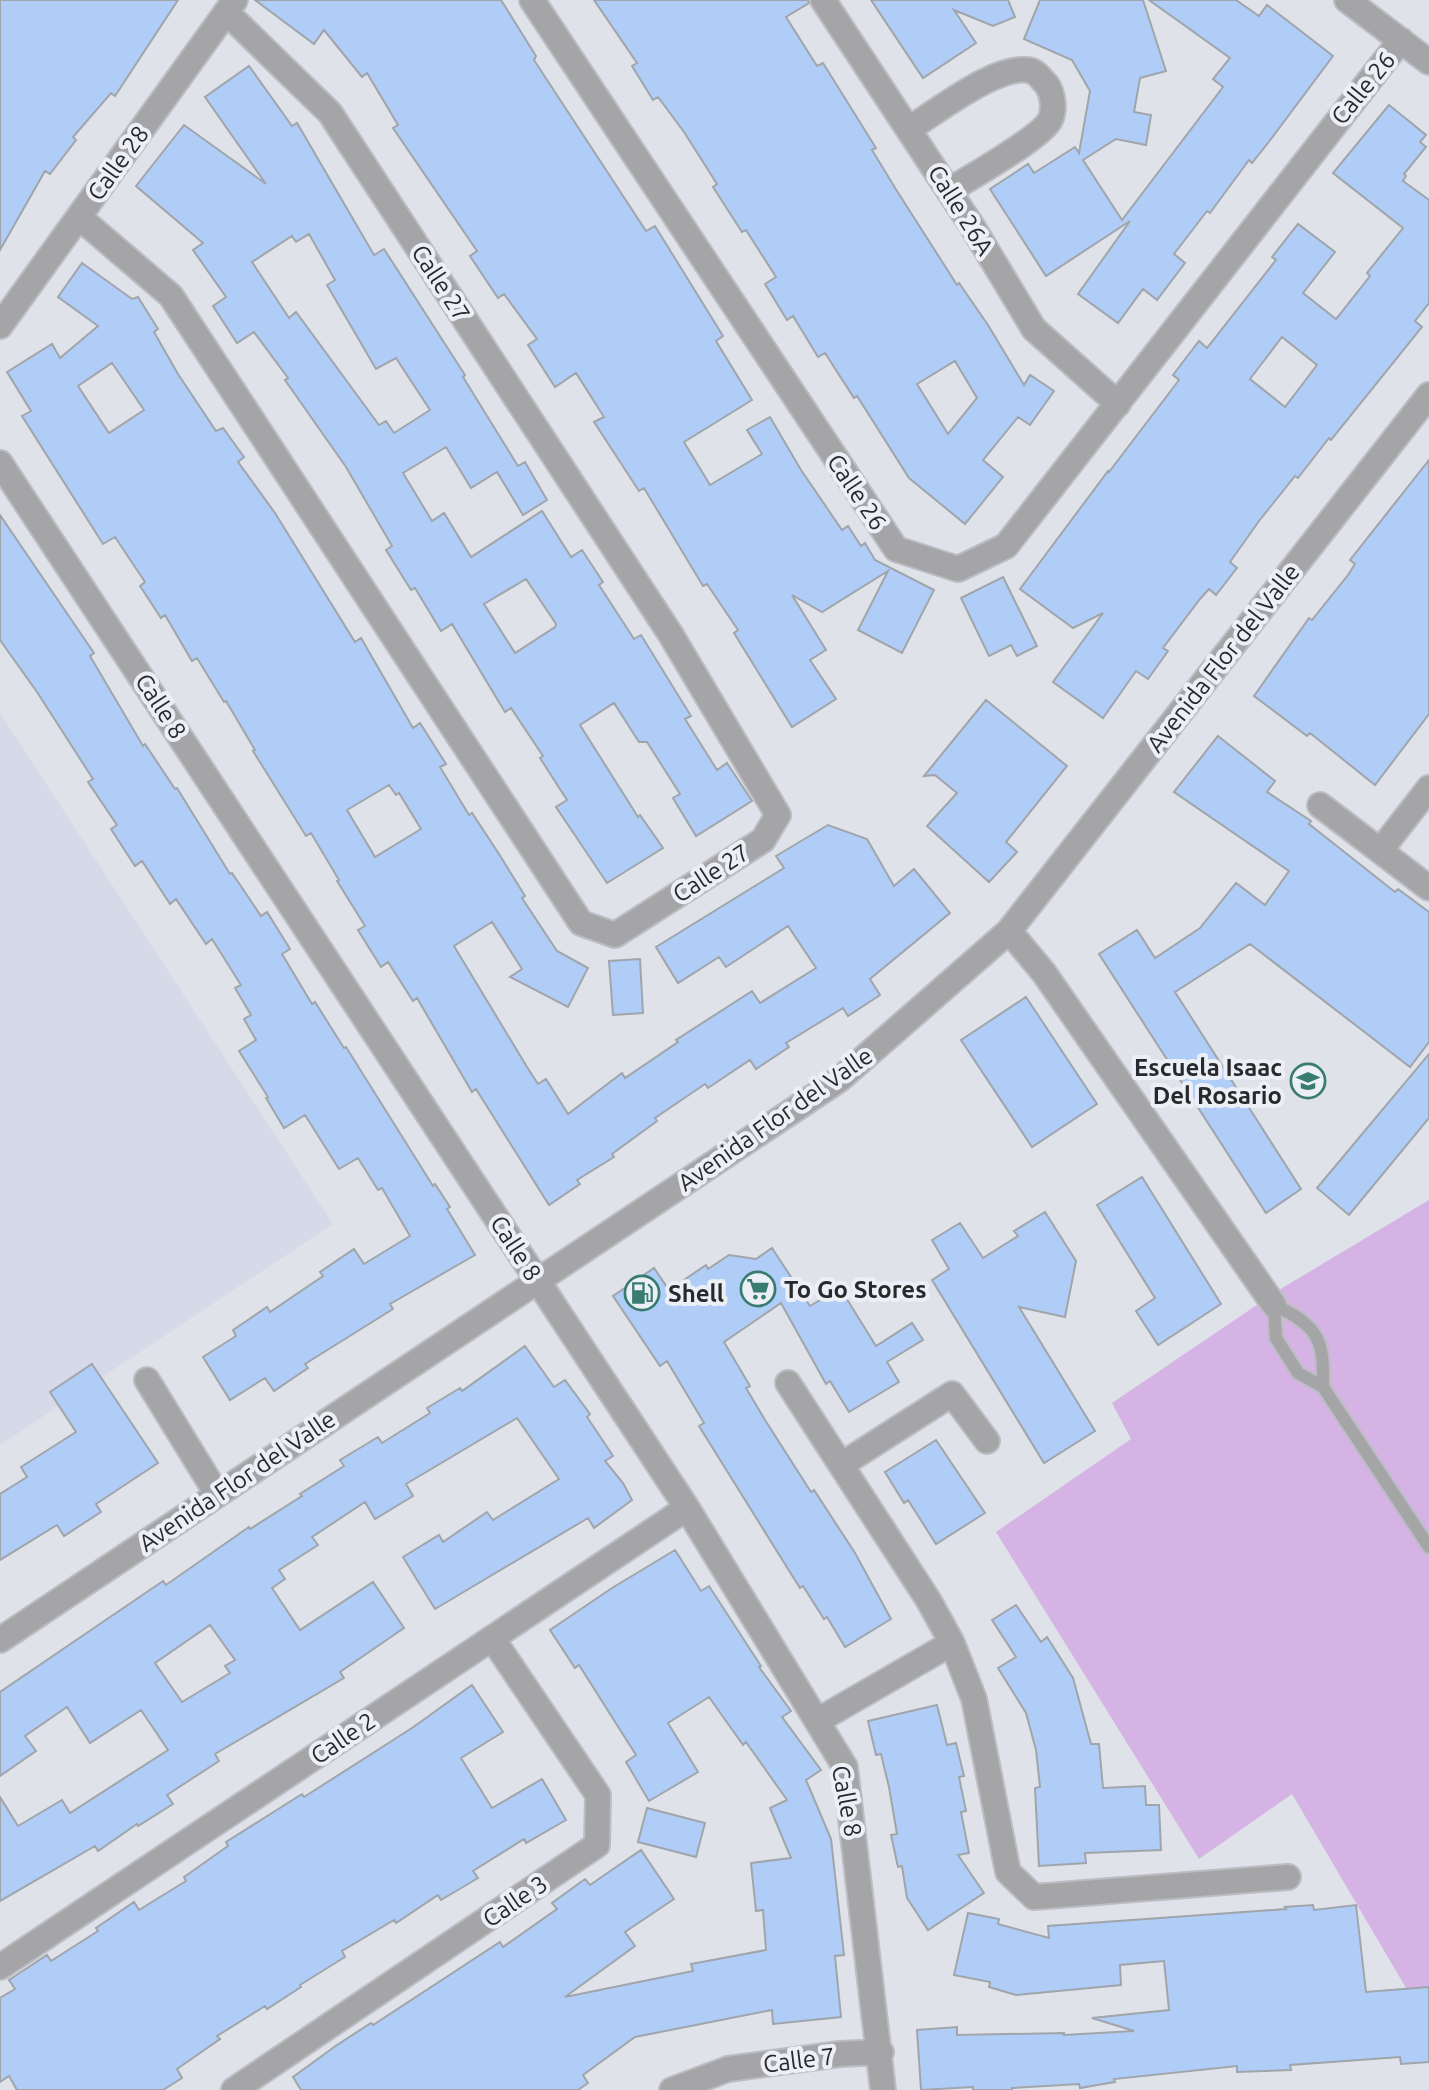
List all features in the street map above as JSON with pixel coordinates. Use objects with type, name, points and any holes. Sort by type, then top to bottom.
[{"type":"street","name":"Calle 26","points":[[532,0],[896,549],[958,569],[1006,546],[1401,40]]},
{"type":"street","name":"Calle 26A","points":[[823,0],[949,191],[1034,329],[1118,404]]},
{"type":"street","points":[[1347,0],[1429,62]]},
{"type":"street","name":"Calle 27","points":[[79,217],[171,296],[581,923],[615,935],[763,840],[778,815],[663,622],[330,113],[230,6]]},
{"type":"street","name":"Calle 28","points":[[0,326],[230,6]]},
{"type":"street","points":[[909,129],[994,75],[1014,69],[1034,72],[1049,88],[1053,102],[1050,120],[1038,133],[949,191]]},
{"type":"street","name":"Avenida Flor del Valle","points":[[0,1640],[840,1079],[1009,931],[1429,395]]},
{"type":"street","name":"Calle 8","points":[[0,463],[687,1508],[845,1767],[881,2052],[883,2090]]},
{"type":"street","points":[[1380,851],[1429,788]]},
{"type":"street","points":[[1320,805],[1429,888]]},
{"type":"street","points":[[1009,931],[1044,973],[1274,1305]]},
{"type":"street","points":[[147,1380],[217,1494]]},
{"type":"street","points":[[788,1383],[929,1601],[952,1643],[974,1699],[1008,1872],[1034,1897],[1288,1877]]},
{"type":"street","points":[[841,1465],[952,1394],[987,1441]]},
{"type":"street","name":"Calle 2","points":[[0,1967],[687,1508]]},
{"type":"street","name":"Calle 3","points":[[234,2090],[597,1845],[598,1795],[492,1638]]},
{"type":"street","points":[[817,1721],[952,1643]]},
{"type":"street","name":"Calle 7","points":[[672,2090],[728,2069],[840,2054],[881,2052]]},
{"type":"lane","points":[[1323,1387],[1323,1350],[1302,1318],[1274,1305],[1276,1338],[1298,1373],[1323,1387],[1429,1547]]},
{"type":"shaded area","points":[[0,713],[333,1224],[0,1445]]},
{"type":"shaded area","points":[[1429,1200],[1429,1987],[1406,1988],[1292,1794],[1199,1859],[996,1532],[1131,1439],[1112,1403],[1279,1290]]},
{"type":"building","points":[[0,0],[178,0],[115,96],[111,93],[73,137],[76,140],[50,174],[45,171],[0,250]]},
{"type":"building","points":[[255,0],[501,0],[536,56],[534,60],[646,231],[655,226],[723,336],[716,341],[752,400],[684,442],[710,485],[762,454],[747,430],[770,417],[842,530],[848,526],[861,546],[865,543],[875,560],[934,590],[902,653],[858,630],[888,571],[822,612],[792,595],[826,650],[810,660],[836,699],[792,727],[734,633],[738,630],[707,584],[703,586],[644,488],[639,491],[594,422],[604,417],[576,373],[555,387],[528,345],[537,339],[504,294],[498,298],[470,256],[477,251],[393,128],[398,125],[367,73],[362,77],[324,30],[314,44]]},
{"type":"building","points":[[594,0],[808,0],[809,3],[786,17],[817,66],[823,63],[876,148],[872,150],[897,191],[957,285],[959,283],[988,325],[1024,385],[1030,375],[1054,391],[1030,425],[1018,417],[983,460],[1003,477],[965,524],[909,478],[857,396],[854,398],[825,353],[818,357],[793,316],[787,320],[765,284],[776,277],[713,187],[717,184],[684,132],[658,97],[653,100],[632,66],[637,63]],"holes":[[[955,361],[977,398],[948,434],[917,384]]]},
{"type":"building","points":[[871,0],[1008,0],[1015,17],[993,26],[954,10],[976,43],[923,78]]},
{"type":"building","points":[[1040,0],[1143,0],[1166,71],[1140,78],[1134,112],[1151,115],[1146,145],[1116,139],[1083,160],[1122,220],[1223,87],[1213,79],[1230,58],[1149,0],[1236,0],[1259,16],[1267,5],[1333,56],[1252,163],[1249,160],[1210,213],[1207,211],[1174,254],[1185,263],[1157,300],[1143,289],[1118,323],[1078,294],[1130,221],[1046,276],[990,189],[1028,164],[1034,173],[1075,147],[1079,153],[1090,91],[1072,60],[1024,39]]},
{"type":"building","points":[[249,66],[292,126],[297,123],[374,255],[384,249],[465,375],[463,377],[518,466],[525,462],[547,500],[523,515],[497,472],[471,488],[446,447],[403,473],[432,521],[444,513],[471,557],[542,511],[571,557],[582,550],[603,582],[599,585],[634,639],[641,635],[691,716],[685,719],[717,770],[727,763],[752,801],[696,836],[673,798],[680,794],[647,742],[639,742],[614,703],[580,725],[638,817],[640,815],[663,848],[607,883],[556,807],[567,800],[540,758],[543,756],[511,708],[505,712],[452,624],[441,631],[415,588],[411,590],[386,550],[392,546],[346,467],[285,380],[288,378],[254,332],[237,343],[213,306],[226,297],[193,250],[203,243],[136,186],[184,125],[266,184],[205,97]],"holes":[[[309,234],[335,280],[327,285],[376,369],[396,358],[430,410],[394,433],[386,421],[379,425],[296,312],[289,318],[252,262],[292,236],[296,242]],[[526,579],[556,624],[515,653],[484,604]]]},
{"type":"building","points":[[1389,105],[1426,135],[1420,142],[1426,147],[1404,174],[1403,181],[1429,200],[1429,303],[1415,321],[1422,327],[1331,440],[1329,438],[1298,478],[1295,476],[1259,521],[1230,562],[1237,568],[1216,595],[1209,589],[1200,599],[1163,648],[1168,651],[1148,679],[1136,671],[1103,718],[1053,682],[1103,613],[1073,628],[1020,589],[1179,380],[1173,375],[1199,341],[1207,348],[1276,260],[1272,257],[1298,224],[1335,252],[1303,293],[1336,319],[1370,276],[1367,273],[1403,228],[1333,173]],"holes":[[[1282,337],[1317,365],[1285,407],[1250,379]]]},
{"type":"building","points":[[82,263],[132,299],[138,297],[158,329],[154,332],[178,374],[216,431],[223,428],[244,457],[238,462],[275,513],[355,642],[361,638],[413,728],[420,723],[446,764],[440,767],[469,815],[472,813],[499,854],[525,896],[522,898],[557,951],[588,968],[568,1007],[510,977],[522,969],[492,922],[454,946],[538,1084],[546,1079],[568,1114],[622,1073],[625,1078],[678,1042],[676,1040],[752,991],[760,1003],[816,968],[788,926],[726,967],[719,957],[678,983],[656,947],[784,868],[776,856],[828,825],[867,839],[894,886],[914,869],[950,913],[870,979],[880,995],[848,1016],[843,1008],[786,1043],[789,1047],[756,1069],[750,1060],[708,1088],[705,1084],[655,1118],[657,1121],[612,1154],[614,1157],[577,1180],[580,1184],[549,1205],[476,1089],[472,1092],[417,998],[413,1001],[388,962],[381,967],[358,930],[365,926],[339,880],[311,833],[306,836],[226,701],[197,658],[192,661],[165,615],[161,618],[140,586],[145,582],[115,537],[103,544],[22,416],[31,411],[7,372],[52,344],[60,358],[98,326],[58,297]],"holes":[[[112,363],[144,410],[109,433],[78,386]],[[389,785],[396,795],[399,793],[421,829],[375,857],[347,810]]]},
{"type":"building","points":[[1429,460],[1429,714],[1375,785],[1310,733],[1307,736],[1254,696],[1309,618],[1312,620],[1348,575],[1355,564],[1350,560]]},
{"type":"building","points":[[0,515],[94,653],[90,656],[143,746],[145,744],[177,788],[230,874],[261,916],[267,912],[290,949],[282,954],[312,1004],[315,1002],[346,1047],[433,1186],[435,1184],[450,1207],[447,1209],[475,1255],[390,1304],[393,1309],[305,1364],[308,1368],[274,1391],[265,1378],[230,1400],[203,1357],[236,1336],[233,1330],[267,1307],[270,1312],[323,1276],[320,1272],[354,1249],[364,1264],[410,1236],[382,1188],[378,1190],[358,1158],[339,1169],[305,1115],[284,1128],[239,1051],[256,1040],[244,1019],[251,1015],[235,988],[241,985],[212,939],[206,944],[176,899],[170,904],[142,861],[135,866],[111,829],[117,825],[88,782],[93,779],[0,640]]},
{"type":"building","points":[[1003,577],[1037,646],[1017,656],[1011,645],[989,656],[961,598]]},
{"type":"building","points":[[986,700],[1067,766],[1006,842],[1017,852],[989,882],[927,826],[957,793],[935,775],[924,776]]},
{"type":"building","points":[[1218,736],[1275,781],[1267,792],[1311,821],[1309,824],[1395,892],[1398,889],[1429,912],[1429,1042],[1410,1067],[1250,944],[1175,992],[1301,1189],[1266,1213],[1099,954],[1137,930],[1155,958],[1200,928],[1236,883],[1265,905],[1289,871],[1174,792]]},
{"type":"building","points":[[640,959],[643,1013],[613,1015],[609,961]]},
{"type":"building","points":[[1026,997],[1097,1104],[1032,1147],[961,1040]]},
{"type":"building","points":[[1429,1054],[1429,1118],[1349,1215],[1317,1188]]},
{"type":"building","points":[[1142,1177],[1221,1304],[1158,1345],[1136,1311],[1155,1298],[1097,1205]]},
{"type":"building","points":[[1045,1212],[1076,1261],[1065,1317],[1019,1307],[1095,1431],[1044,1463],[932,1280],[949,1269],[932,1240],[960,1223],[983,1258],[1018,1236],[1014,1231]]},
{"type":"building","points":[[772,1248],[810,1306],[840,1288],[876,1346],[912,1323],[923,1340],[887,1362],[899,1382],[849,1412],[830,1381],[826,1384],[781,1303],[724,1342],[750,1386],[746,1388],[765,1420],[855,1553],[891,1619],[845,1647],[827,1617],[824,1619],[783,1561],[699,1426],[704,1423],[667,1361],[660,1366],[613,1296],[654,1268],[669,1290],[706,1265],[708,1269],[729,1255],[756,1259]]},
{"type":"building","points":[[525,1346],[554,1387],[565,1380],[590,1414],[587,1417],[613,1456],[605,1461],[632,1500],[594,1528],[588,1518],[435,1609],[403,1557],[439,1535],[443,1542],[487,1512],[493,1520],[559,1479],[517,1418],[406,1484],[413,1496],[375,1519],[365,1502],[312,1537],[318,1545],[279,1570],[285,1579],[272,1588],[300,1630],[373,1582],[404,1628],[340,1672],[344,1678],[215,1754],[219,1761],[167,1795],[173,1804],[98,1851],[95,1846],[0,1901],[0,1797],[18,1826],[62,1800],[70,1813],[168,1750],[141,1710],[90,1743],[67,1707],[25,1736],[36,1751],[0,1776],[0,1692],[163,1581],[166,1585],[249,1527],[302,1496],[300,1494],[344,1466],[340,1460],[378,1437],[382,1443],[430,1413],[427,1408],[460,1388],[462,1391]],"holes":[[[210,1625],[235,1660],[225,1666],[230,1673],[182,1702],[155,1663]]]},
{"type":"building","points":[[92,1364],[158,1463],[96,1504],[101,1512],[64,1536],[57,1525],[0,1560],[0,1494],[27,1477],[21,1467],[76,1432],[50,1392]]},
{"type":"building","points":[[936,1440],[985,1513],[936,1544],[908,1500],[904,1503],[885,1472]]},
{"type":"building","points":[[675,1550],[701,1591],[709,1586],[759,1667],[791,1711],[782,1717],[821,1770],[806,1780],[831,1839],[844,1955],[835,1956],[841,2017],[773,2024],[772,2010],[635,2037],[583,2075],[588,2083],[578,2090],[301,2090],[293,2077],[337,2045],[500,1942],[503,1947],[557,1909],[552,1903],[585,1879],[590,1885],[641,1850],[674,1899],[625,1932],[635,1946],[565,1997],[693,1971],[691,1964],[766,1950],[763,1910],[756,1911],[751,1863],[791,1858],[770,1808],[787,1800],[709,1697],[668,1723],[698,1772],[649,1801],[626,1762],[636,1755],[579,1665],[575,1668],[550,1630]]},
{"type":"building","points":[[1016,1605],[1041,1642],[1047,1637],[1073,1678],[1091,1744],[1099,1744],[1103,1788],[1145,1786],[1146,1805],[1159,1805],[1161,1850],[1085,1853],[1086,1863],[1039,1866],[1035,1788],[1040,1787],[1036,1750],[1026,1713],[998,1668],[1016,1657],[992,1620]]},
{"type":"building","points":[[472,1685],[503,1732],[461,1758],[492,1808],[542,1779],[566,1820],[526,1843],[524,1839],[473,1871],[478,1878],[441,1900],[438,1895],[396,1923],[394,1920],[342,1951],[345,1957],[301,1987],[217,2036],[220,2039],[177,2069],[182,2078],[163,2090],[17,2090],[9,2076],[0,2082],[0,1998],[15,1989],[9,1980],[47,1955],[51,1961],[98,1931],[96,1928],[134,1902],[139,1910],[186,1881],[184,1877],[228,1846],[226,1842],[302,1794],[304,1797],[412,1728]]},
{"type":"building","points":[[937,1705],[947,1745],[956,1743],[964,1776],[959,1777],[966,1811],[961,1812],[969,1853],[958,1855],[984,1893],[928,1930],[907,1898],[902,1866],[898,1867],[891,1835],[897,1834],[889,1787],[881,1754],[876,1755],[868,1721]]},
{"type":"building","points":[[647,1808],[705,1823],[696,1857],[638,1842]]},
{"type":"building","points":[[1313,1905],[1314,1910],[1356,1905],[1366,1992],[1429,1987],[1429,2062],[1401,2064],[1400,2057],[1290,2065],[1291,2070],[1237,2072],[1237,2066],[1114,2079],[1115,2082],[1080,2088],[1079,2084],[1012,2090],[973,2090],[973,2087],[921,2090],[917,2030],[957,2027],[957,2035],[1064,2035],[1134,2031],[1092,2018],[1169,2010],[1164,1961],[1120,1965],[1121,1985],[1016,1995],[989,1987],[990,1982],[954,1975],[968,1913],[999,1919],[998,1924],[1049,1938],[1048,1926]]},
{"type":"place","name":"Escuela Isaac Del Rosario","points":[[1308,1081]]},
{"type":"place","name":"To Go Stores","points":[[758,1289]]},
{"type":"place","name":"Shell","points":[[642,1293]]}]
